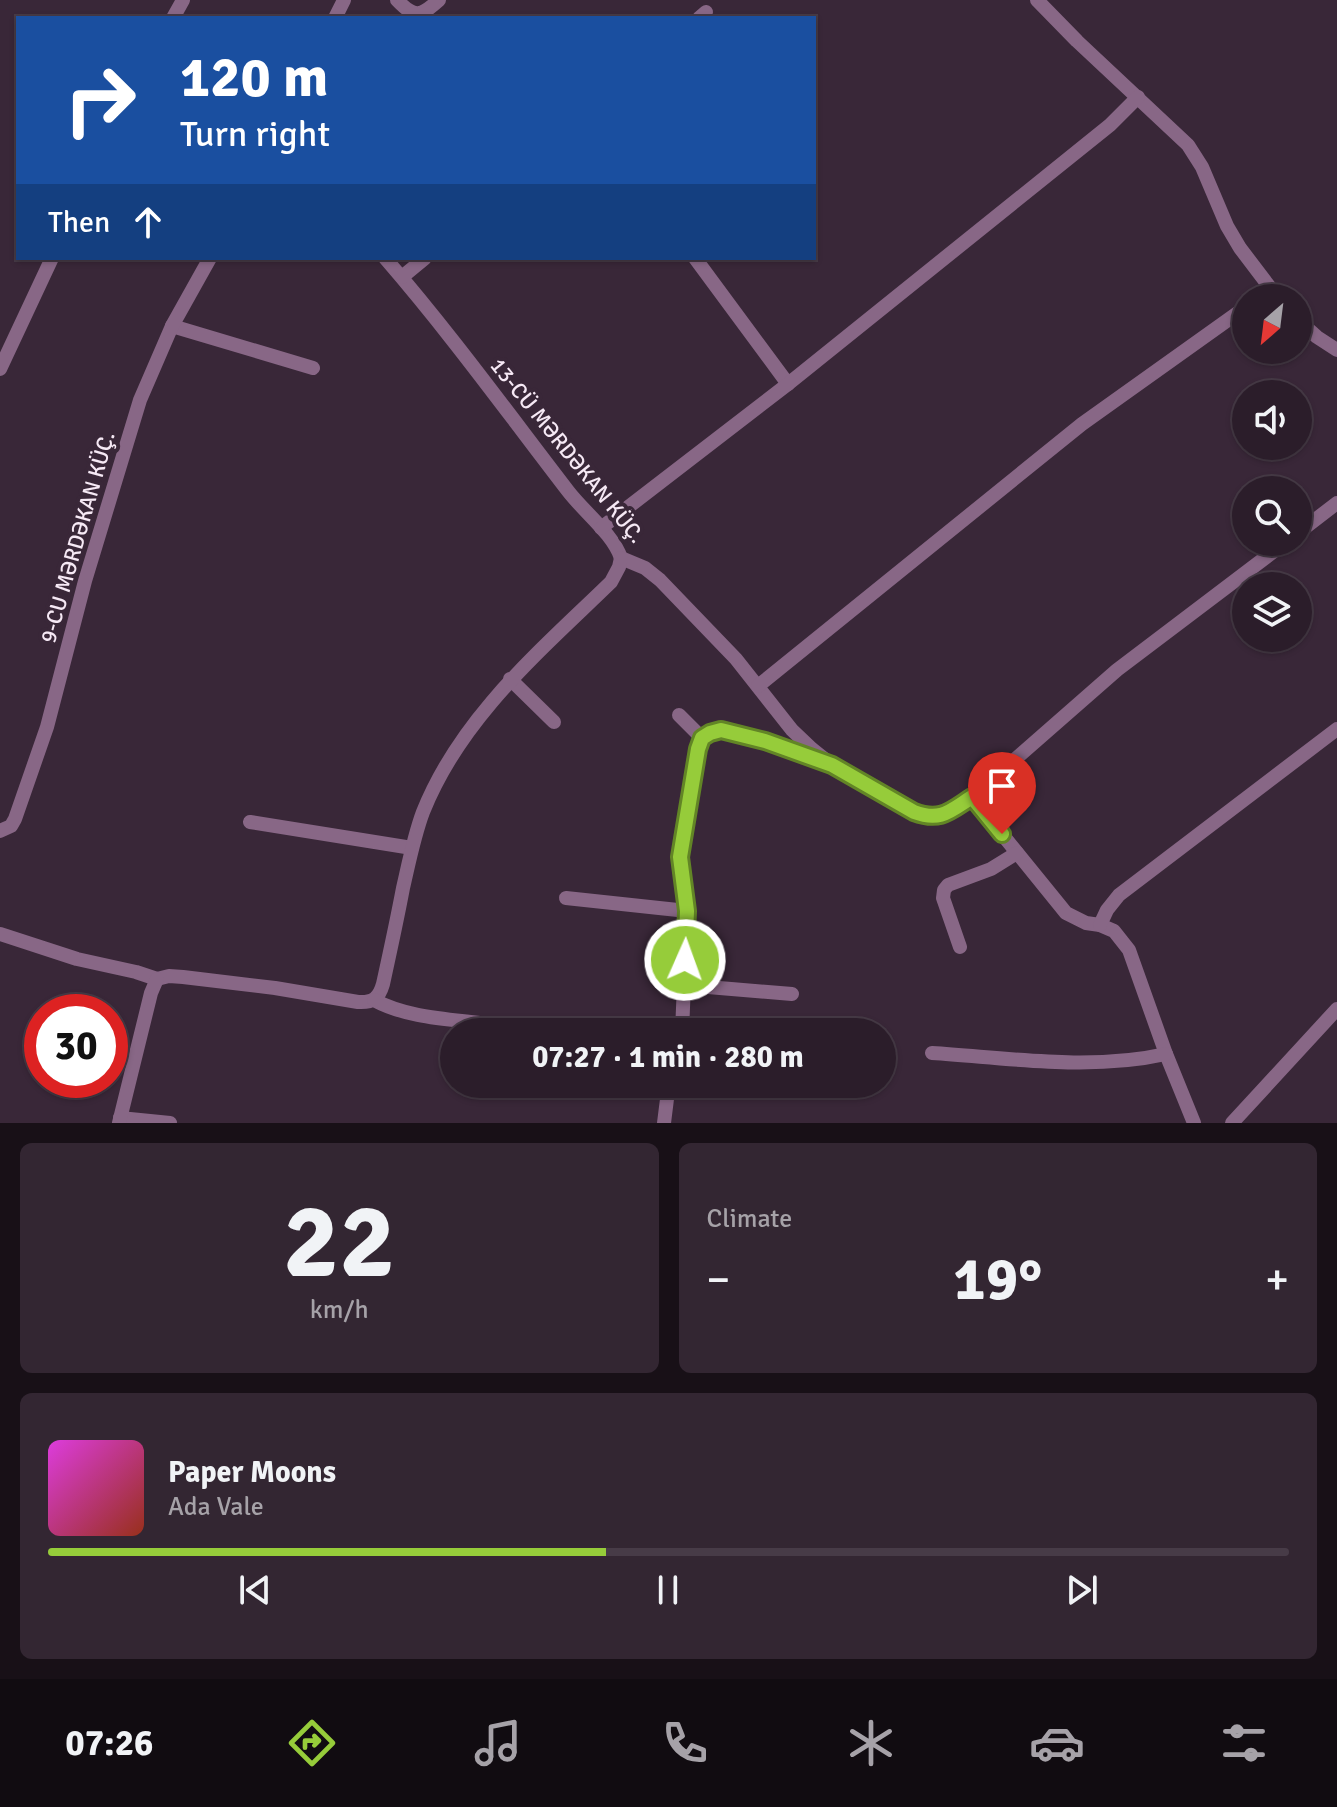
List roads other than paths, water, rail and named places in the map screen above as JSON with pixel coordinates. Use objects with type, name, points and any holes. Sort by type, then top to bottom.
[{"type":"street","points":[[397,0],[418,14],[439,0]]},
{"type":"street","points":[[1037,0],[1188,145],[1202,167],[1227,226],[1262,284]]},
{"type":"street","points":[[601,528],[788,384],[1110,125],[1138,97]]},
{"type":"street","points":[[0,369],[51,260]]},
{"type":"street","name":"9-CU MƏRDƏKAN KÜÇ.","points":[[0,831],[11,826],[15,819],[47,727],[85,581],[140,400],[172,326],[209,260]]},
{"type":"street","name":"13-CÜ MƏRDƏKAN KÜÇ.","points":[[387,260],[570,494],[614,542],[621,558],[645,568],[660,580],[736,659],[781,718],[812,749],[832,765],[926,816],[938,817],[972,797]]},
{"type":"street","points":[[402,277],[423,260]]},
{"type":"street","points":[[696,260],[788,384]]},
{"type":"street","points":[[758,686],[1082,424],[1232,317]]},
{"type":"street","points":[[172,326],[313,368]]},
{"type":"street","points":[[1312,333],[1337,350]]},
{"type":"street","points":[[1312,522],[1337,503]]},
{"type":"street","points":[[1194,1123],[1129,950],[1114,931],[1066,913],[972,797],[1117,670],[1268,556]]},
{"type":"street","points":[[0,934],[77,959],[157,979],[183,977],[358,1002],[374,1000],[381,993],[423,811],[448,763],[510,679],[611,582],[621,558]]},
{"type":"street","points":[[510,679],[554,722]]},
{"type":"street","points":[[679,715],[702,738]]},
{"type":"street","points":[[765,741],[781,718]]},
{"type":"street","points":[[1100,925],[1119,895],[1337,729]]},
{"type":"street","points":[[683,1018],[687,911],[680,857],[702,738],[721,730],[765,741],[832,765]]},
{"type":"street","points":[[250,822],[412,848]]},
{"type":"street","points":[[960,947],[943,898],[944,890],[948,885],[991,869],[1017,853]]},
{"type":"street","points":[[566,898],[687,911]]},
{"type":"street","points":[[157,979],[120,1120],[170,1123]]},
{"type":"street","points":[[684,985],[792,994]]},
{"type":"street","points":[[374,1000],[399,1011],[444,1018]]},
{"type":"street","points":[[1232,1123],[1337,1009]]},
{"type":"street","points":[[932,1053],[1062,1062],[1141,1060],[1166,1054]]},
{"type":"street","points":[[664,1123],[667,1098]]}]
